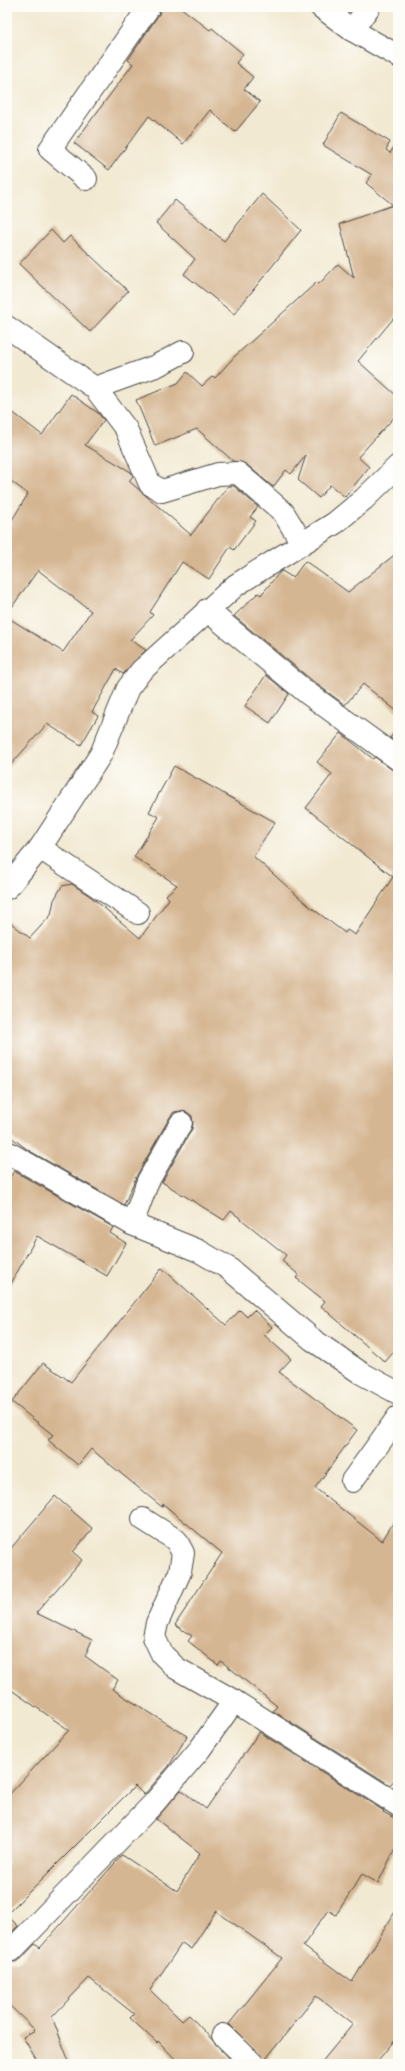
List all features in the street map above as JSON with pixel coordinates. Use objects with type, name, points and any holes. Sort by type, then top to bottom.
[{"type":"street","points":[[86,178],[50,149],[149,7]]},
{"type":"street","points":[[321,7],[352,30],[398,56]]},
{"type":"street","points":[[352,30],[369,7]]},
{"type":"street","points":[[7,327],[95,388],[126,429],[150,484],[162,492],[218,474],[238,473],[283,512],[302,543]]},
{"type":"street","points":[[95,388],[156,366],[183,352]]},
{"type":"street","points":[[7,888],[40,848],[101,754],[128,688],[141,671],[236,585],[335,523],[364,499],[398,466]]},
{"type":"street","points":[[207,610],[306,692],[398,759]]},
{"type":"street","points":[[40,848],[138,913]]},
{"type":"street","points":[[132,1224],[148,1181],[181,1123]]},
{"type":"street","points":[[7,1152],[132,1224],[199,1251],[228,1268],[314,1340],[361,1373],[398,1393]]},
{"type":"street","points":[[352,1481],[398,1417]]},
{"type":"street","points":[[143,1519],[176,1540],[183,1553],[180,1572],[157,1623],[154,1637],[162,1654],[176,1668],[234,1700],[398,1805]]},
{"type":"street","points":[[12,1950],[154,1803],[200,1749],[234,1700]]},
{"type":"street","points":[[223,2035],[253,2064]]},
{"type":"building","points":[[161,7],[180,7],[210,30],[212,28],[243,54],[236,63],[253,77],[244,89],[260,102],[235,132],[210,110],[183,144],[149,116],[109,170],[74,143],[133,64],[128,60],[159,14]]},
{"type":"building","points":[[341,113],[390,142],[386,150],[390,153],[398,142],[398,313],[358,361],[398,397],[398,413],[358,457],[369,467],[345,497],[330,485],[319,498],[298,480],[306,455],[291,474],[286,470],[273,487],[246,464],[233,461],[197,429],[155,446],[136,400],[178,383],[187,372],[202,386],[213,376],[215,378],[234,357],[317,282],[319,284],[338,264],[354,278],[340,224],[393,205],[366,183],[372,175],[323,145]]},
{"type":"building","points":[[262,194],[301,230],[234,314],[184,274],[195,259],[156,223],[175,200],[224,241]]},
{"type":"building","points":[[51,230],[63,243],[70,236],[128,291],[90,332],[19,264]]},
{"type":"building","points":[[71,394],[98,413],[104,420],[85,445],[131,472],[133,476],[129,481],[191,535],[228,486],[234,486],[258,507],[250,517],[256,521],[234,550],[230,547],[209,579],[182,562],[150,612],[153,615],[130,640],[146,650],[123,674],[116,669],[92,712],[98,716],[81,745],[47,724],[7,769],[7,617],[63,652],[91,611],[38,570],[7,614],[7,528],[28,494],[7,478],[7,408],[42,435]]},
{"type":"building","points":[[398,552],[398,712],[363,684],[345,705],[314,682],[234,616],[258,593],[261,595],[279,573],[282,571],[293,578],[305,561],[348,592]]},
{"type":"building","points":[[266,675],[289,694],[270,723],[245,706]]},
{"type":"building","points":[[398,728],[398,744],[390,738]]},
{"type":"building","points":[[341,733],[373,759],[375,757],[391,769],[398,771],[398,1347],[385,1362],[321,1306],[325,1301],[296,1278],[299,1275],[282,1261],[286,1255],[231,1211],[224,1220],[162,1182],[192,1129],[192,1116],[187,1112],[174,1112],[170,1117],[137,1175],[124,1205],[28,1150],[7,1134],[7,920],[30,938],[51,915],[54,900],[62,886],[72,884],[90,896],[140,938],[169,899],[166,895],[177,885],[134,857],[159,817],[149,812],[174,766],[275,822],[253,856],[309,906],[345,933],[347,930],[355,935],[393,877],[306,808],[332,774],[317,762]]},
{"type":"building","points":[[14,1171],[113,1227],[110,1233],[126,1243],[107,1276],[37,1236],[7,1291],[7,1182]]},
{"type":"building","points":[[162,1268],[226,1325],[240,1310],[247,1317],[254,1310],[272,1327],[264,1335],[291,1359],[279,1372],[357,1430],[315,1488],[382,1541],[398,1515],[398,1776],[390,1785],[273,1711],[277,1706],[221,1661],[218,1665],[188,1641],[192,1636],[175,1625],[222,1553],[163,1504],[162,1507],[91,1449],[78,1465],[48,1440],[53,1435],[12,1402],[43,1363],[71,1382]]},
{"type":"building","points":[[55,1496],[93,1529],[73,1552],[82,1560],[36,1613],[92,1640],[85,1656],[118,1680],[112,1689],[187,1736],[169,1766],[144,1795],[135,1786],[7,1914],[7,1797],[69,1730],[7,1687],[7,1553]]},
{"type":"building","points":[[259,1732],[384,1811],[383,1812],[398,1820],[398,1843],[378,1883],[362,1874],[336,1915],[328,1910],[303,1946],[352,1982],[398,1907],[398,2036],[375,2064],[320,2064],[353,2024],[316,1996],[265,2060],[229,2024],[282,1958],[216,1911],[191,1949],[182,1943],[150,1990],[182,2021],[189,2015],[235,2064],[180,2064],[158,2041],[157,2043],[130,2018],[134,2014],[89,1978],[52,2017],[70,2064],[39,2064],[23,2037],[35,2030],[7,2003],[7,1961],[15,1962],[21,1959],[35,1944],[40,1948],[122,1855],[177,1891],[200,1853],[156,1819],[181,1790],[206,1809]]},
{"type":"building","points":[[7,1915],[18,1926],[7,1937]]}]
